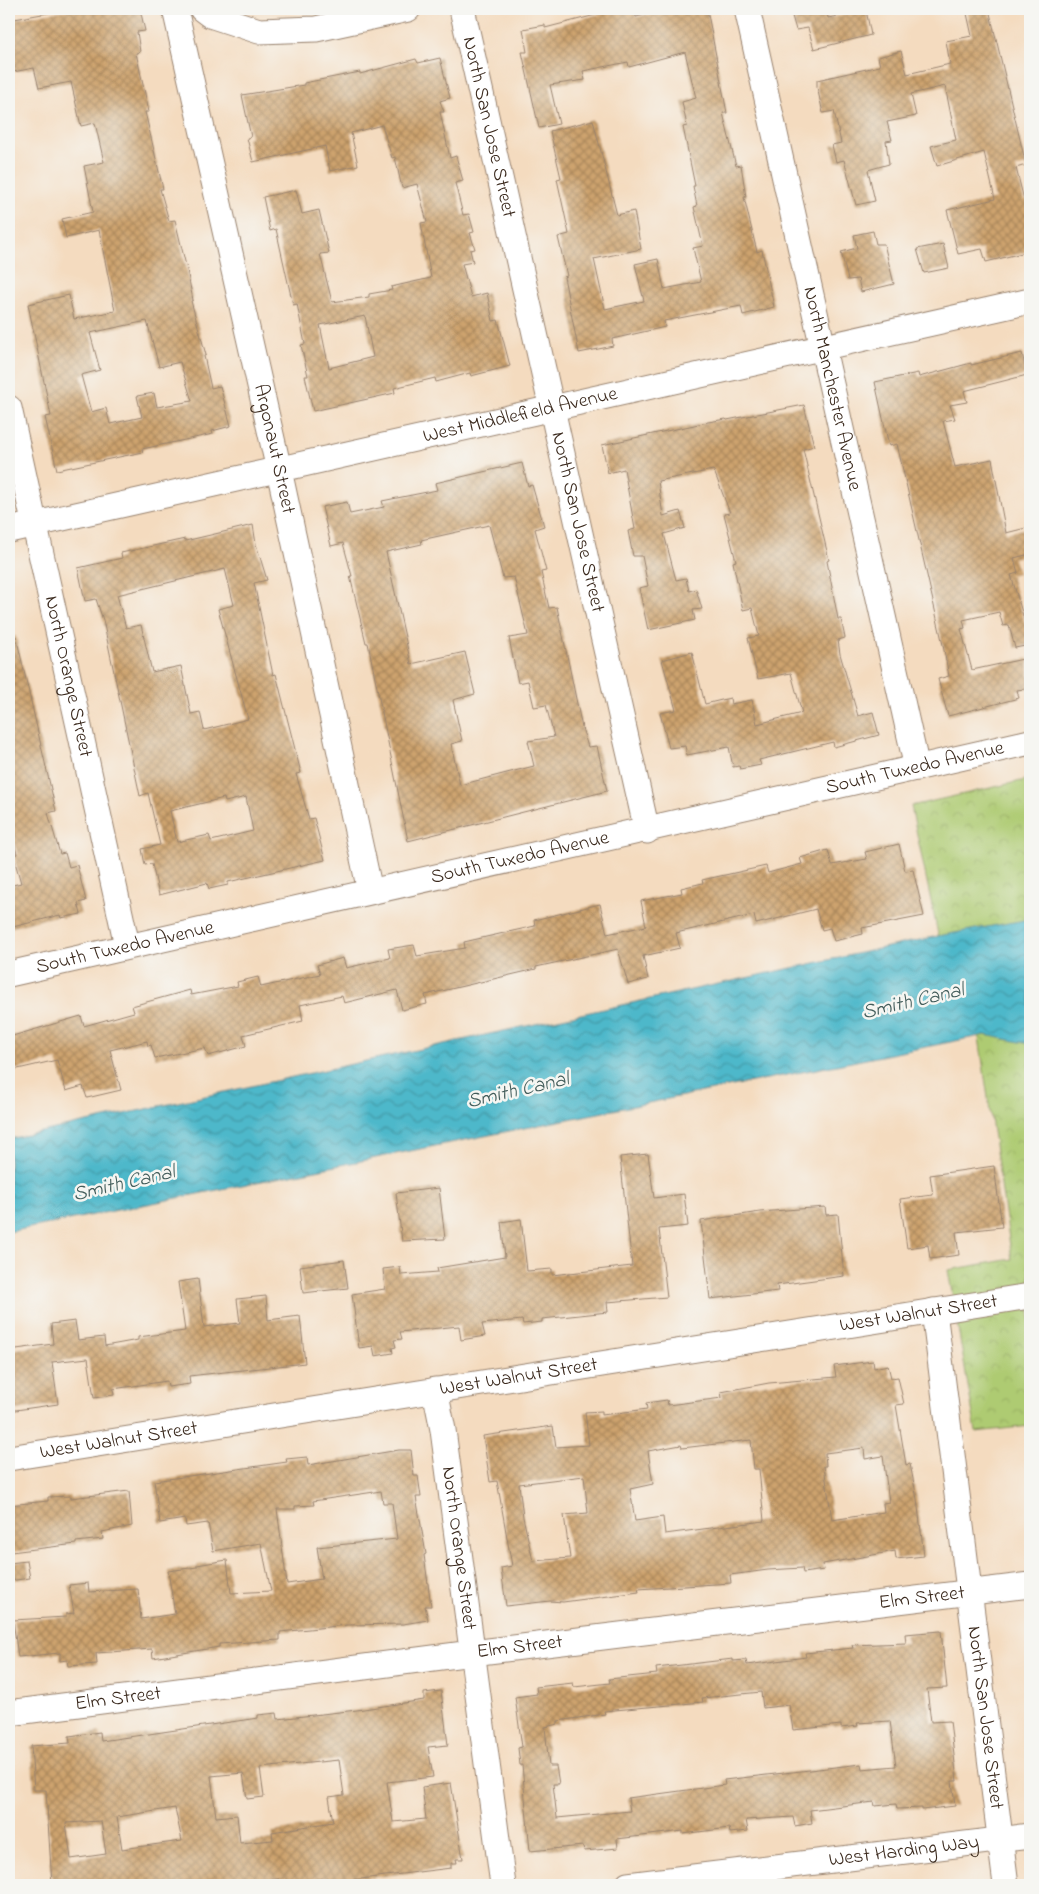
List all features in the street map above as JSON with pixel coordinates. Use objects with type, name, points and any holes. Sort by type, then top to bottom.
[{"type":"street","name":"Argonaut Street","points":[[175,9],[279,470],[370,891]]},
{"type":"street","points":[[202,9],[210,15],[259,31],[316,29],[408,9]]},
{"type":"street","name":"North San Jose Street","points":[[462,9],[647,831]]},
{"type":"street","name":"North Manchester Avenue","points":[[747,9],[917,768]]},
{"type":"street","name":"West Middlefield Avenue","points":[[9,530],[1030,301]]},
{"type":"street","name":"North Orange Street","points":[[9,408],[127,945]]},
{"type":"street","name":"South Tuxedo Avenue","points":[[9,974],[127,945],[647,831],[1030,742]]},
{"type":"street","name":"West Walnut Street","points":[[9,1458],[1030,1296]]},
{"type":"street","name":"North San Jose Street","points":[[934,1311],[1006,1885]]},
{"type":"street","name":"North Orange Street","points":[[435,1390],[444,1430],[503,1885]]},
{"type":"street","name":"Elm Street","points":[[9,1713],[472,1653],[1030,1585]]},
{"type":"street","name":"West Harding Way","points":[[628,1885],[1030,1836]]},
{"type":"green space","points":[[1030,779],[1030,1426],[976,1432],[948,1270],[1012,1259],[977,1024],[943,958],[911,806]]},
{"type":"water","name":"Smith Canal","points":[[1030,919],[1030,1044],[985,1035],[9,1232],[9,1139],[938,936]]},
{"type":"building","points":[[70,9],[140,9],[145,31],[137,32],[140,52],[136,53],[149,112],[145,112],[163,189],[160,189],[169,221],[175,220],[193,300],[191,301],[206,355],[204,356],[211,388],[220,386],[231,426],[212,431],[213,434],[142,449],[143,452],[57,470],[45,417],[51,416],[28,304],[69,295],[74,319],[115,311],[99,230],[66,238],[62,219],[93,212],[84,166],[104,162],[95,123],[81,126],[71,82],[39,88],[34,68],[13,72],[9,51],[9,20]],"holes":[[[147,321],[159,367],[180,362],[192,401],[157,407],[154,393],[137,396],[142,417],[110,424],[106,408],[91,412],[81,375],[100,370],[90,333]]]},
{"type":"building","points":[[619,9],[634,9],[636,17],[672,9],[707,9],[727,113],[723,113],[736,166],[741,165],[746,197],[744,197],[757,252],[762,250],[774,307],[743,315],[741,306],[664,321],[665,327],[612,339],[613,346],[579,353],[564,277],[567,276],[558,237],[569,234],[557,179],[561,178],[550,131],[593,120],[617,215],[634,211],[641,249],[594,259],[605,309],[644,301],[635,264],[658,259],[664,289],[701,282],[693,248],[703,246],[694,207],[697,206],[693,186],[695,186],[683,127],[687,126],[682,102],[696,98],[685,52],[629,67],[628,62],[583,71],[585,80],[550,85],[559,124],[539,128],[522,52],[527,52],[523,29],[545,25],[545,28]]},
{"type":"building","points":[[790,9],[826,9],[828,18],[866,10],[871,35],[814,49],[808,28],[796,30]]},
{"type":"building","points":[[966,9],[989,9],[1026,165],[1016,168],[1024,200],[1030,199],[1030,251],[986,262],[982,249],[958,254],[947,210],[995,199],[984,152],[937,166],[931,146],[956,140],[945,86],[911,94],[916,116],[887,122],[892,140],[886,141],[889,164],[868,170],[875,201],[856,205],[844,160],[836,162],[832,145],[841,143],[834,111],[823,113],[817,87],[817,80],[880,66],[878,57],[901,51],[907,74],[950,64],[946,41],[972,36]]},
{"type":"building","points":[[440,58],[450,98],[440,101],[444,112],[440,112],[450,158],[456,156],[463,181],[455,183],[463,215],[469,214],[474,232],[470,233],[475,249],[470,250],[473,262],[462,264],[471,297],[487,293],[493,321],[498,320],[510,366],[471,376],[470,373],[436,382],[435,378],[394,388],[395,393],[313,411],[305,376],[308,376],[301,345],[305,344],[297,304],[293,305],[276,229],[270,231],[263,197],[296,190],[302,214],[319,210],[329,253],[320,254],[332,302],[369,297],[369,294],[392,290],[391,287],[431,278],[421,223],[427,222],[417,184],[402,188],[395,157],[392,158],[382,125],[351,133],[358,165],[330,171],[325,146],[253,162],[247,138],[251,137],[242,95],[304,85],[304,83],[360,72],[360,74],[416,59],[418,63]],"holes":[[[365,316],[373,357],[329,368],[320,325]]]},
{"type":"building","points":[[873,231],[876,244],[884,244],[894,284],[861,292],[858,279],[848,280],[841,252],[857,248],[854,235]]},
{"type":"building","points":[[943,244],[949,268],[924,273],[917,249]]},
{"type":"building","points":[[1022,353],[1027,375],[964,391],[967,402],[950,405],[955,419],[943,421],[955,467],[992,459],[1006,533],[1030,527],[1030,554],[1014,558],[1018,573],[1011,575],[1026,626],[1030,625],[1030,645],[1015,648],[1009,625],[1003,626],[999,612],[963,620],[965,628],[961,629],[972,670],[1028,658],[1030,688],[1017,690],[1019,698],[948,716],[938,679],[949,676],[943,645],[897,444],[889,446],[875,382],[918,373],[919,377],[971,363],[971,365]]},
{"type":"building","points":[[804,405],[814,446],[803,449],[829,560],[827,561],[838,619],[841,619],[845,638],[838,640],[840,654],[858,716],[873,712],[879,735],[834,747],[833,742],[759,760],[761,765],[740,769],[739,766],[733,767],[729,747],[687,755],[685,746],[669,748],[660,713],[676,710],[662,660],[692,652],[705,704],[730,698],[731,704],[752,700],[757,724],[802,713],[791,673],[758,679],[748,638],[759,636],[752,608],[743,610],[733,562],[736,561],[724,514],[730,513],[714,471],[658,481],[663,516],[680,511],[685,528],[664,534],[676,580],[686,578],[689,591],[696,589],[702,609],[693,610],[695,620],[648,630],[639,588],[648,586],[642,556],[633,556],[628,531],[635,529],[624,469],[608,473],[602,445],[708,422]]},
{"type":"building","points":[[522,463],[528,486],[532,485],[544,526],[535,529],[546,571],[541,572],[549,608],[557,607],[582,728],[588,747],[597,746],[607,791],[408,841],[368,643],[366,643],[350,576],[352,576],[343,543],[331,546],[322,507],[347,502],[350,514],[384,507],[382,501],[437,490],[435,483]],"holes":[[[489,525],[503,578],[514,577],[528,635],[509,638],[518,683],[528,681],[534,707],[546,705],[554,737],[528,741],[534,766],[460,785],[451,744],[462,741],[453,700],[475,694],[465,652],[411,664],[386,552],[422,544],[421,540]]]},
{"type":"building","points":[[253,525],[256,544],[267,580],[254,583],[273,675],[276,674],[301,773],[296,774],[309,819],[314,818],[325,860],[228,882],[228,885],[209,889],[207,883],[159,895],[152,864],[145,865],[142,849],[160,845],[148,793],[140,796],[103,620],[96,599],[85,601],[78,568],[122,558],[121,553],[185,539],[185,541]],"holes":[[[225,569],[234,605],[218,609],[248,719],[204,730],[200,712],[191,714],[181,666],[152,672],[141,625],[126,628],[117,595]],[[246,797],[253,831],[211,841],[209,835],[177,842],[170,811],[224,798],[225,802]]]},
{"type":"building","points":[[16,636],[56,811],[48,813],[60,854],[65,853],[69,867],[77,865],[86,901],[78,903],[81,914],[61,918],[60,915],[9,928],[9,886],[21,883],[13,855],[17,854],[9,824],[9,637]]},
{"type":"building","points":[[899,844],[905,871],[913,870],[924,916],[862,928],[863,934],[834,941],[830,928],[822,930],[816,909],[756,924],[754,915],[676,933],[680,948],[643,956],[648,979],[628,984],[618,949],[536,967],[536,969],[425,995],[427,1004],[402,1010],[397,990],[344,1003],[342,996],[300,1005],[303,1021],[243,1035],[246,1046],[208,1056],[205,1048],[155,1058],[151,1045],[148,1046],[147,1041],[110,1050],[121,1090],[87,1098],[83,1086],[66,1091],[57,1060],[9,1071],[9,1037],[81,1016],[84,1026],[134,1012],[132,1006],[190,990],[191,995],[238,986],[237,982],[258,977],[261,987],[320,974],[317,965],[343,958],[346,968],[390,958],[388,949],[414,945],[417,956],[465,948],[464,942],[535,926],[534,920],[600,904],[607,934],[646,926],[641,901],[682,893],[681,888],[703,883],[702,880],[766,866],[768,873],[802,864],[800,858],[828,850],[832,865],[867,859],[865,852]]},
{"type":"building","points":[[648,1154],[654,1198],[684,1194],[688,1226],[659,1229],[667,1297],[607,1302],[608,1312],[542,1319],[542,1322],[523,1324],[522,1320],[482,1324],[485,1336],[461,1340],[459,1326],[400,1332],[402,1339],[394,1340],[396,1347],[392,1348],[393,1353],[375,1356],[373,1346],[359,1348],[352,1294],[385,1289],[383,1269],[400,1267],[401,1275],[438,1272],[437,1268],[505,1257],[501,1222],[521,1219],[527,1271],[552,1269],[552,1275],[632,1266],[620,1157]]},
{"type":"building","points":[[994,1166],[1002,1227],[956,1232],[959,1255],[930,1259],[928,1245],[907,1248],[900,1199],[933,1195],[930,1175]]},
{"type":"building","points":[[439,1188],[445,1239],[402,1241],[396,1193]]},
{"type":"building","points":[[825,1207],[826,1215],[838,1214],[844,1276],[777,1285],[778,1291],[710,1299],[701,1221],[760,1212]]},
{"type":"building","points":[[344,1260],[348,1288],[303,1293],[300,1266]]},
{"type":"building","points":[[198,1279],[204,1327],[240,1323],[237,1299],[266,1296],[268,1320],[300,1316],[305,1363],[189,1376],[190,1384],[168,1387],[167,1381],[113,1389],[114,1395],[94,1398],[88,1358],[52,1362],[58,1404],[9,1411],[9,1350],[53,1344],[51,1324],[75,1321],[78,1340],[104,1337],[105,1346],[138,1340],[138,1337],[185,1331],[178,1282]]},
{"type":"building","points":[[873,1361],[874,1368],[888,1365],[891,1378],[898,1377],[904,1404],[896,1405],[906,1465],[910,1464],[917,1499],[924,1556],[896,1559],[895,1551],[823,1564],[824,1570],[803,1573],[802,1568],[768,1570],[730,1575],[731,1583],[638,1589],[639,1592],[563,1602],[550,1601],[506,1606],[501,1568],[512,1566],[497,1481],[490,1482],[483,1436],[553,1426],[556,1447],[589,1445],[585,1412],[602,1411],[602,1415],[647,1409],[646,1403],[667,1400],[668,1405],[722,1398],[721,1392],[769,1383],[836,1377],[834,1366]],"holes":[[[751,1440],[754,1469],[759,1469],[764,1521],[665,1534],[663,1517],[635,1521],[630,1489],[653,1484],[648,1451],[681,1445],[682,1448]],[[864,1448],[865,1459],[883,1456],[889,1502],[883,1503],[884,1512],[832,1520],[824,1466],[826,1466],[825,1453]],[[584,1476],[588,1513],[564,1515],[570,1558],[533,1561],[523,1517],[519,1484]]]},
{"type":"building","points":[[399,1450],[411,1450],[414,1476],[418,1476],[421,1497],[416,1497],[426,1554],[424,1555],[431,1606],[425,1606],[428,1620],[403,1624],[347,1625],[280,1632],[280,1640],[219,1644],[219,1647],[153,1658],[152,1649],[96,1653],[97,1664],[68,1666],[67,1660],[60,1661],[60,1653],[18,1657],[13,1620],[66,1617],[66,1614],[74,1613],[69,1585],[88,1583],[89,1592],[138,1589],[141,1619],[175,1614],[168,1571],[227,1560],[231,1593],[271,1591],[261,1543],[213,1551],[208,1523],[186,1526],[185,1519],[160,1523],[154,1481],[287,1462],[286,1459],[307,1457],[308,1465]],"holes":[[[381,1491],[383,1503],[392,1503],[397,1539],[317,1547],[322,1579],[287,1584],[277,1509],[295,1509],[295,1506],[314,1505],[313,1501]]]},
{"type":"building","points":[[129,1491],[132,1526],[102,1532],[103,1539],[11,1552],[9,1505],[48,1501],[48,1497],[71,1496],[71,1498]]},
{"type":"building","points":[[27,1561],[30,1578],[9,1581],[9,1563]]},
{"type":"building","points":[[941,1631],[947,1688],[927,1689],[931,1722],[950,1721],[957,1781],[952,1781],[955,1806],[922,1810],[922,1808],[897,1809],[896,1804],[875,1806],[874,1802],[810,1810],[812,1823],[795,1826],[793,1817],[746,1820],[748,1831],[730,1833],[729,1828],[683,1834],[683,1831],[617,1839],[618,1848],[584,1851],[583,1846],[530,1851],[522,1765],[520,1765],[518,1748],[522,1747],[515,1697],[537,1694],[536,1687],[573,1683],[574,1687],[610,1683],[609,1679],[657,1674],[656,1668],[733,1659],[733,1661],[746,1660],[747,1665],[806,1657],[805,1653],[853,1648],[852,1645],[906,1643],[905,1634]],"holes":[[[761,1692],[763,1708],[789,1705],[793,1730],[841,1725],[841,1728],[858,1726],[857,1723],[890,1721],[896,1766],[862,1769],[861,1764],[724,1780],[725,1785],[628,1798],[630,1811],[557,1818],[553,1784],[559,1784],[556,1766],[549,1766],[545,1727],[558,1724],[558,1721],[605,1714],[604,1711],[703,1702],[702,1698]]]},
{"type":"building","points":[[441,1691],[448,1745],[428,1747],[433,1777],[387,1782],[393,1822],[426,1819],[422,1787],[451,1783],[463,1859],[456,1859],[457,1863],[451,1863],[451,1868],[328,1883],[327,1878],[279,1884],[279,1879],[217,1885],[52,1885],[46,1790],[34,1790],[31,1746],[70,1743],[69,1736],[100,1732],[101,1741],[258,1718],[258,1715],[277,1713],[278,1719],[357,1710],[424,1700],[424,1693]],"holes":[[[339,1760],[344,1795],[329,1797],[333,1822],[272,1832],[273,1840],[240,1843],[237,1815],[216,1817],[211,1776],[243,1773],[247,1799],[264,1797],[260,1768]],[[175,1808],[182,1841],[122,1849],[117,1817]],[[101,1821],[106,1854],[71,1859],[66,1823]]]}]
